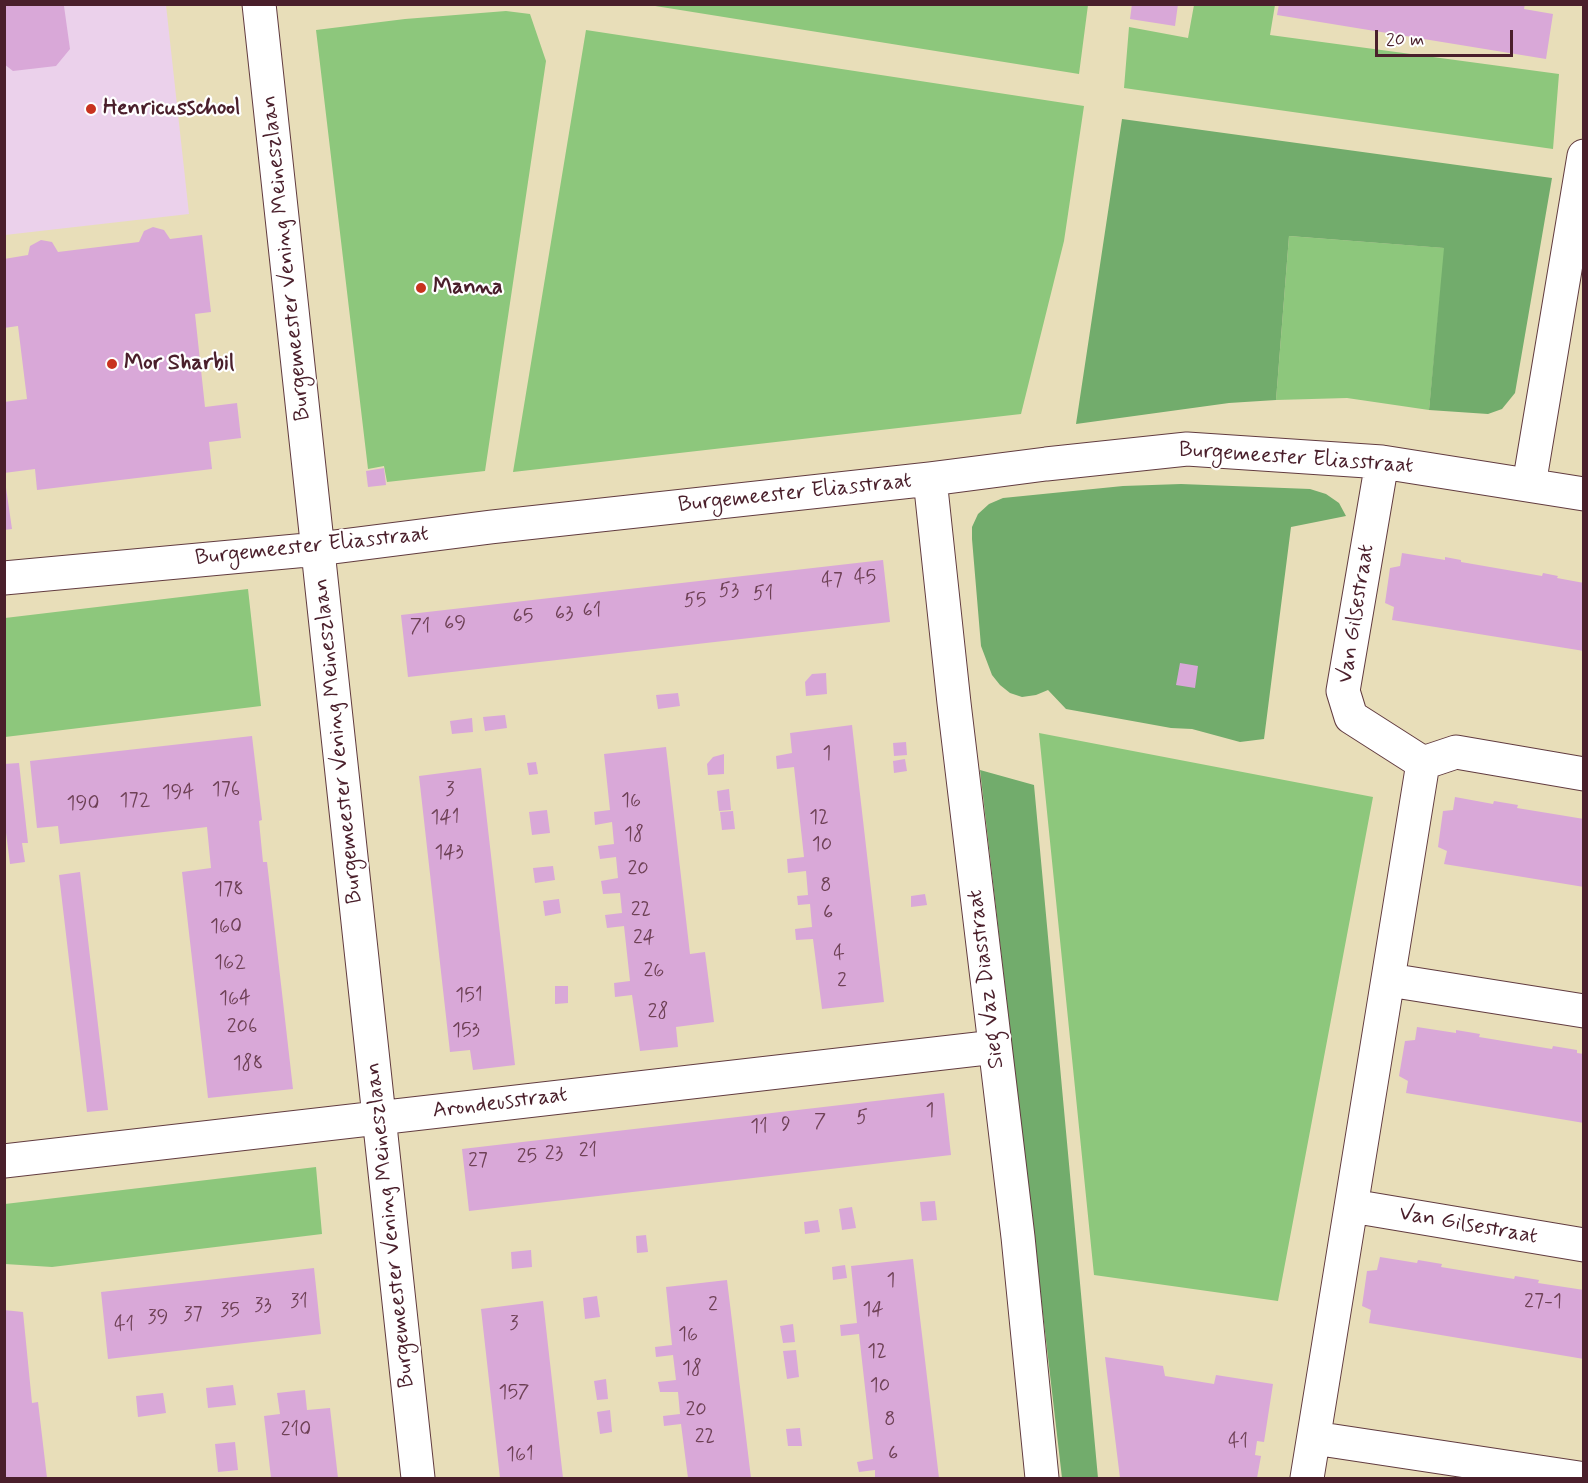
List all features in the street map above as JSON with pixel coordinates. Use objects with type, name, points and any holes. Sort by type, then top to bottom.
[{"type":"street","name":"Burgemeester Vening Meineszlaan","points":[[259,4],[418,1479]]},
{"type":"street","points":[[1529,485],[1584,156]]},
{"type":"street","name":"Burgemeester Eliasstraat","points":[[4,578],[318,549],[491,527],[930,479],[1187,448],[1382,462],[1584,494]]},
{"type":"street","name":"Van Gilsestraat","points":[[1382,462],[1342,691],[1351,717],[1424,763]]},
{"type":"street","name":"Sieg Vaz Diasstraat","points":[[930,479],[994,1047],[1018,1237],[1042,1479]]},
{"type":"street","points":[[1307,1479],[1424,763],[1456,752],[1584,774]]},
{"type":"street","points":[[1389,980],[1584,1011]]},
{"type":"street","name":"Arondeusstraat","points":[[4,1161],[994,1047]]},
{"type":"street","name":"Van Gilsestraat","points":[[1352,1206],[1584,1245]]},
{"type":"street","points":[[1314,1438],[1579,1479]]},
{"type":"shaded area","name":"Henricusschool","points":[[4,5],[166,5],[189,214],[5,235]]},
{"type":"green space","points":[[1088,4],[1079,74],[649,5]]},
{"type":"green space","points":[[1194,5],[1275,5],[1270,35],[1559,74],[1553,149],[1124,88],[1129,27],[1188,38]]},
{"type":"green space","points":[[506,11],[530,14],[546,61],[485,471],[387,482],[384,466],[368,469],[316,30],[405,19]]},
{"type":"green space","points":[[586,30],[1084,106],[1064,241],[1021,414],[513,472]]},
{"type":"green space","points":[[1122,119],[1552,178],[1515,393],[1502,409],[1488,414],[1429,410],[1444,248],[1289,236],[1276,400],[1229,403],[1076,424]]},
{"type":"green space","points":[[1289,236],[1445,248],[1429,410],[1347,398],[1276,400]]},
{"type":"green space","points":[[1181,484],[1310,489],[1326,494],[1339,503],[1346,516],[1291,527],[1264,739],[1240,742],[1192,729],[1171,728],[1066,709],[1048,690],[1022,697],[1010,693],[1000,685],[992,675],[981,646],[972,539],[972,527],[978,514],[989,504],[1003,498],[1123,486]]},
{"type":"green space","points":[[248,589],[261,706],[5,737],[5,618]]},
{"type":"green space","points":[[1039,733],[1373,797],[1278,1301],[1094,1275]]},
{"type":"green space","points":[[980,770],[1034,785],[1098,1478],[1062,1478]]},
{"type":"green space","points":[[316,1167],[322,1234],[52,1267],[5,1264],[5,1204]]},
{"type":"building","points":[[4,4],[62,4],[64,6],[70,49],[56,66],[13,71],[4,64]]},
{"type":"building","points":[[1132,4],[1178,4],[1175,26],[1130,19]]},
{"type":"building","points":[[1279,4],[1525,4],[1524,9],[1553,14],[1546,59],[1277,15]]},
{"type":"building","name":"Mor Sharbil","points":[[153,227],[164,230],[170,239],[202,235],[211,312],[195,314],[205,407],[237,403],[241,438],[209,442],[212,469],[37,490],[35,469],[4,473],[4,402],[27,399],[18,326],[4,328],[4,259],[28,255],[30,246],[41,240],[52,242],[58,252],[139,242],[144,231]]},
{"type":"building","points":[[384,468],[386,485],[368,487],[366,471]]},
{"type":"building","points":[[4,474],[12,529],[4,530]]},
{"type":"building","points":[[1402,553],[1445,560],[1445,557],[1461,560],[1461,562],[1542,576],[1543,573],[1584,583],[1584,651],[1392,620],[1394,607],[1385,603],[1390,568],[1400,566]]},
{"type":"building","points":[[883,560],[890,622],[408,677],[401,615]]},
{"type":"building","points":[[1180,663],[1198,666],[1195,688],[1176,685]]},
{"type":"building","points":[[826,673],[827,694],[806,696],[805,682],[812,674]]},
{"type":"building","points":[[678,693],[680,706],[658,709],[656,695]]},
{"type":"building","points":[[505,715],[507,728],[485,731],[483,717]]},
{"type":"building","points":[[472,718],[473,732],[452,734],[450,721]]},
{"type":"building","points":[[852,725],[884,1002],[822,1009],[813,939],[796,940],[795,929],[812,927],[810,904],[798,905],[797,896],[808,895],[806,871],[788,873],[787,859],[804,857],[794,767],[777,769],[776,756],[792,753],[790,733]]},
{"type":"building","points":[[252,736],[262,820],[259,821],[263,862],[267,862],[293,1089],[208,1098],[182,872],[211,868],[207,827],[60,844],[58,826],[37,828],[30,761]]},
{"type":"building","points":[[906,742],[907,755],[894,756],[893,743]]},
{"type":"building","points":[[666,747],[690,954],[705,952],[714,1022],[676,1027],[678,1047],[640,1051],[632,995],[615,997],[614,983],[630,981],[624,926],[607,928],[605,915],[622,913],[620,893],[603,894],[601,881],[618,878],[616,857],[600,859],[598,846],[614,844],[612,822],[595,825],[594,812],[610,810],[604,754]]},
{"type":"building","points":[[724,754],[724,774],[708,775],[707,764],[713,757]]},
{"type":"building","points":[[905,759],[907,771],[894,773],[893,761]]},
{"type":"building","points":[[536,762],[538,774],[529,775],[527,763]]},
{"type":"building","points":[[19,763],[28,843],[22,843],[25,862],[10,864],[4,817],[4,764]]},
{"type":"building","points":[[481,768],[515,1065],[473,1070],[470,1050],[450,1052],[419,776]]},
{"type":"building","points":[[729,789],[731,810],[719,811],[717,791]]},
{"type":"building","points":[[1455,797],[1493,804],[1494,801],[1518,805],[1517,808],[1584,819],[1584,887],[1444,864],[1447,851],[1438,847],[1443,811],[1453,810]]},
{"type":"building","points":[[547,810],[550,833],[532,835],[529,812]]},
{"type":"building","points":[[733,811],[735,829],[722,830],[720,812]]},
{"type":"building","points":[[553,866],[555,880],[535,883],[533,868]]},
{"type":"building","points":[[80,872],[108,1110],[87,1112],[59,875]]},
{"type":"building","points":[[925,894],[927,905],[911,907],[911,896]]},
{"type":"building","points":[[559,899],[561,913],[545,916],[543,901]]},
{"type":"building","points":[[555,986],[568,986],[568,1003],[555,1004]]},
{"type":"building","points":[[1417,1027],[1456,1033],[1456,1030],[1480,1034],[1479,1037],[1552,1049],[1553,1046],[1577,1050],[1577,1053],[1584,1054],[1584,1123],[1406,1093],[1408,1081],[1399,1076],[1405,1041],[1415,1040]]},
{"type":"building","points":[[944,1093],[951,1155],[469,1211],[462,1149]]},
{"type":"building","points":[[935,1201],[937,1220],[922,1221],[920,1202]]},
{"type":"building","points":[[852,1207],[856,1228],[842,1230],[839,1209]]},
{"type":"building","points":[[818,1220],[820,1232],[805,1234],[804,1222]]},
{"type":"building","points":[[646,1235],[648,1252],[637,1253],[636,1236]]},
{"type":"building","points":[[531,1250],[532,1267],[512,1269],[511,1252]]},
{"type":"building","points":[[1380,1257],[1417,1263],[1418,1260],[1442,1264],[1441,1267],[1514,1279],[1515,1276],[1539,1280],[1538,1283],[1584,1290],[1584,1359],[1369,1323],[1371,1310],[1362,1306],[1367,1271],[1377,1270]]},
{"type":"building","points":[[913,1259],[939,1478],[875,1478],[875,1470],[859,1472],[857,1462],[873,1459],[859,1334],[841,1336],[840,1325],[857,1323],[851,1266]]},
{"type":"building","points":[[845,1265],[847,1278],[833,1280],[832,1267]]},
{"type":"building","points":[[314,1268],[321,1334],[108,1359],[101,1292]]},
{"type":"building","points":[[727,1280],[751,1478],[688,1478],[681,1424],[664,1426],[663,1416],[680,1414],[678,1392],[660,1392],[658,1382],[676,1380],[673,1355],[656,1357],[655,1347],[672,1345],[666,1287]]},
{"type":"building","points":[[597,1296],[600,1317],[585,1319],[583,1298]]},
{"type":"building","points":[[543,1301],[563,1478],[500,1478],[481,1309]]},
{"type":"building","points":[[4,1310],[23,1312],[32,1403],[38,1402],[47,1478],[4,1478]]},
{"type":"building","points":[[793,1324],[795,1342],[783,1343],[780,1326]]},
{"type":"building","points":[[796,1350],[799,1377],[787,1379],[783,1351]]},
{"type":"building","points":[[1105,1357],[1163,1366],[1165,1376],[1214,1384],[1216,1375],[1273,1384],[1264,1442],[1257,1441],[1255,1455],[1261,1456],[1257,1478],[1120,1478]]},
{"type":"building","points":[[606,1379],[608,1399],[597,1400],[594,1381]]},
{"type":"building","points":[[233,1385],[236,1405],[208,1408],[206,1388]]},
{"type":"building","points":[[305,1390],[307,1410],[330,1408],[338,1478],[271,1478],[264,1416],[280,1414],[277,1393]]},
{"type":"building","points":[[163,1393],[166,1413],[138,1417],[136,1396]]},
{"type":"building","points":[[610,1410],[612,1432],[600,1434],[597,1412]]},
{"type":"building","points":[[800,1428],[802,1446],[788,1446],[786,1429]]},
{"type":"building","points":[[235,1442],[238,1470],[218,1472],[215,1444]]},
{"type":"place","name":"Henricusschool","points":[[91,109]]},
{"type":"place","name":"Manna","points":[[421,288]]},
{"type":"place","name":"Mor Sharbil","points":[[112,364]]}]
